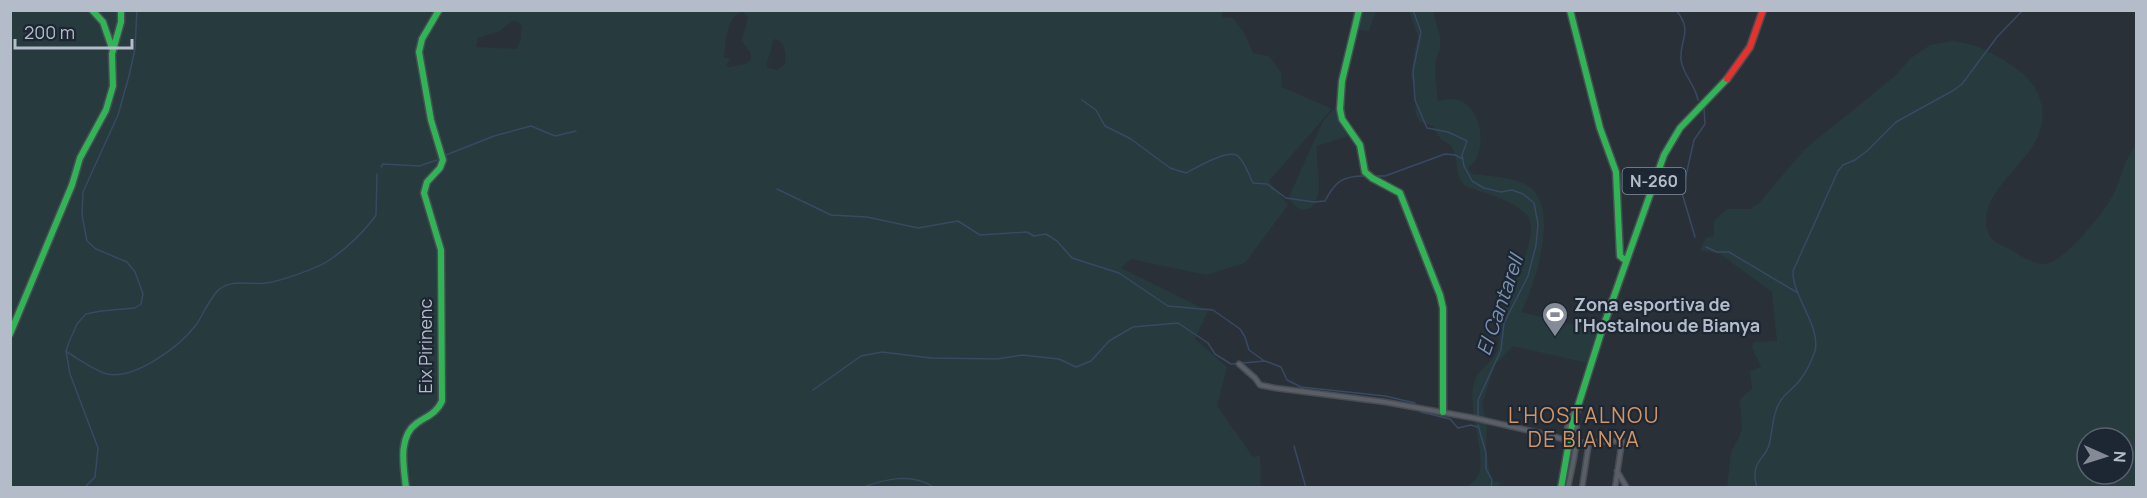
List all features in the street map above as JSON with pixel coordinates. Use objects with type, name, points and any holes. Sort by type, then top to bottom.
[{"type":"street","points":[[92,10],[98,15],[106,29],[113,50]]},
{"type":"street","points":[[10,334],[72,185],[80,158],[106,110],[112,86],[113,50],[121,22],[121,10]]},
{"type":"street","name":"Eix Pirinenc","points":[[406,488],[405,450],[408,434],[416,424],[436,411],[442,401],[440,243],[424,193],[428,182],[440,168],[443,160],[431,120],[419,52],[422,39],[439,10]]},
{"type":"street","points":[[1359,10],[1352,32],[1339,109],[1343,123],[1362,147],[1363,169],[1367,175],[1393,187],[1400,193],[1440,295],[1443,308],[1443,412]]},
{"type":"street","points":[[1570,10],[1600,128],[1616,172],[1620,256],[1626,261]]},
{"type":"street","name":"N-260","points":[[1561,488],[1576,410],[1626,261],[1668,146],[1682,124],[1746,56],[1754,41],[1763,10]]},
{"type":"street","points":[[1239,364],[1260,385],[1443,412],[1569,440],[1622,441],[1614,488]]},
{"type":"street","points":[[1569,440],[1569,418],[1576,410]]},
{"type":"street","points":[[1569,440],[1576,443],[1583,442]]},
{"type":"street","points":[[1569,440],[1576,443]]},
{"type":"street","points":[[1582,488],[1589,442]]},
{"type":"street","points":[[1568,488],[1576,443]]},
{"type":"street","points":[[1617,471],[1627,488]]},
{"type":"green space","points":[[10,11],[1223,11],[1222,17],[1233,18],[1244,33],[1253,53],[1269,56],[1281,72],[1282,87],[1332,109],[1269,181],[1288,205],[1245,263],[1206,275],[1131,259],[1121,268],[1208,311],[1195,339],[1227,367],[1217,406],[1253,457],[1260,455],[1261,487],[11,487]],"holes":[[[742,12],[748,17],[742,41],[751,53],[751,60],[745,64],[728,67],[726,66],[730,58],[724,58],[726,38],[730,25]],[[515,21],[522,27],[517,49],[476,47],[478,38],[500,31]],[[776,39],[782,43],[785,53],[785,64],[777,70],[768,68],[766,65],[773,40]]]},
{"type":"green space","points":[[1360,11],[1376,11],[1369,31],[1353,29]]},
{"type":"green space","points":[[1409,11],[1433,11],[1440,36],[1435,75],[1438,101],[1453,99],[1463,102],[1476,117],[1481,139],[1475,160],[1468,168],[1472,174],[1521,182],[1534,191],[1541,203],[1544,234],[1541,251],[1532,285],[1521,312],[1597,330],[1587,363],[1513,346],[1495,365],[1482,404],[1487,428],[1486,451],[1491,482],[1501,482],[1498,487],[1466,487],[1476,479],[1480,471],[1481,460],[1472,392],[1477,376],[1497,351],[1501,320],[1526,254],[1531,228],[1529,219],[1518,208],[1465,186],[1459,177],[1452,147],[1440,138],[1433,126],[1420,122],[1416,114],[1411,76],[1418,36]]},
{"type":"green space","points":[[1952,41],[1961,42],[1987,51],[2003,60],[2022,73],[2032,84],[2041,103],[2042,120],[2038,136],[2030,150],[1998,189],[1990,203],[1986,218],[1988,232],[1992,239],[2029,260],[2040,264],[2054,261],[2075,244],[2096,221],[2112,198],[2128,158],[2136,148],[2136,487],[1727,487],[1731,452],[1742,428],[1740,399],[1752,389],[1750,371],[1761,367],[1752,348],[1753,342],[1777,341],[1772,292],[1720,254],[1700,250],[1706,238],[1714,236],[1714,221],[1727,209],[1750,209],[1759,203],[1805,149],[1895,76],[1911,58],[1930,45]]},
{"type":"green space","points":[[1333,110],[1337,111],[1348,136],[1317,146],[1318,195],[1311,208],[1301,210],[1293,204],[1289,197],[1323,121]]},
{"type":"waterway","points":[[84,488],[95,477],[98,448],[70,374],[66,351],[77,324],[86,314],[135,308],[141,304],[143,294],[135,272],[127,262],[96,249],[87,241],[82,215],[83,192],[118,115],[129,76],[135,49],[137,10]]},
{"type":"waterway","name":"El Cantarell","points":[[1413,10],[1421,32],[1413,71],[1415,100],[1427,128],[1448,132],[1467,141],[1462,155],[1464,166],[1472,181],[1484,188],[1501,192],[1512,190],[1523,194],[1534,203],[1538,224],[1536,245],[1528,276],[1504,323],[1501,350],[1478,400],[1478,416]]},
{"type":"waterway","points":[[1676,10],[1685,30],[1681,53],[1682,65],[1698,100]]},
{"type":"waterway","points":[[1757,488],[1756,467],[1768,448],[1778,405],[1802,377],[1815,351],[1814,331],[1797,291],[1793,271],[1838,171],[1843,165],[1867,151],[1896,122],[1962,84],[1997,37],[2023,10]]},
{"type":"waterway","points":[[1082,100],[1096,110],[1105,126],[1131,139],[1170,168],[1186,173],[1221,156],[1235,155],[1243,162],[1253,183],[1267,184],[1286,198],[1314,202],[1325,201],[1340,181],[1350,177],[1364,176]]},
{"type":"waterway","points":[[1695,237],[1682,193],[1694,140],[1705,124],[1704,108]]},
{"type":"waterway","points":[[446,155],[494,136],[531,126],[555,136],[576,131]]},
{"type":"waterway","points":[[1375,176],[1385,176],[1445,154],[1463,159]]},
{"type":"waterway","points":[[381,167],[383,164],[419,166],[437,160]]},
{"type":"waterway","points":[[67,352],[107,374],[130,372],[156,360],[189,333],[211,299],[226,285],[273,282],[325,263],[355,239],[376,215],[377,174]]},
{"type":"waterway","points":[[777,189],[831,215],[867,217],[918,228],[958,221],[980,235],[1027,232],[1034,236],[1046,234],[1057,241],[1072,258],[1119,273],[1168,306],[1213,310],[1240,329],[1249,350],[1263,360]]},
{"type":"waterway","points":[[1706,247],[1717,252],[1729,252],[1798,293]]},
{"type":"waterway","points":[[813,390],[861,356],[882,352],[931,358],[997,359],[1022,355],[1059,359],[1076,367],[1091,361],[1109,341],[1133,327],[1178,323],[1208,343],[1215,354],[1231,364],[1265,361],[1281,367],[1287,380],[1301,387],[1385,396],[1415,403]]},
{"type":"waterway","points":[[1421,412],[1450,419],[1458,428],[1471,425],[1477,427]]},
{"type":"waterway","name":"El Cantarell","points":[[1478,425],[1486,453],[1486,469],[1492,480],[1491,488]]},
{"type":"waterway","points":[[1294,446],[1306,488]]},
{"type":"waterway","points":[[861,488],[898,479],[917,480],[935,488]]},
{"type":"traffic: fast","points":[[92,10],[103,22],[112,48]]},
{"type":"traffic: fast","points":[[10,334],[72,185],[80,158],[106,110],[113,86],[112,54],[121,22],[121,10]]},
{"type":"traffic: fast","points":[[406,488],[403,453],[407,436],[411,429],[435,411],[442,401],[441,250],[424,193],[427,182],[440,168],[443,160],[431,120],[419,52],[422,39],[439,10]]},
{"type":"traffic: fast","points":[[1359,10],[1342,81],[1340,109],[1342,119],[1360,145],[1365,172],[1400,193],[1440,295],[1443,308],[1443,412]]},
{"type":"traffic: fast","points":[[1570,10],[1600,128],[1616,172],[1620,256],[1626,261]]},
{"type":"traffic: fast","points":[[1561,488],[1572,425],[1601,333],[1664,155],[1680,128],[1727,79]]},
{"type":"traffic: jam","points":[[1727,79],[1750,47],[1763,10]]},
{"type":"place","name":"Zona esportiva de l'Hostalnou de Bianya","points":[[1555,338]]},
{"type":"district","name":"L'HOSTALNOU DE BIANYA","points":[[1584,428]]}]
